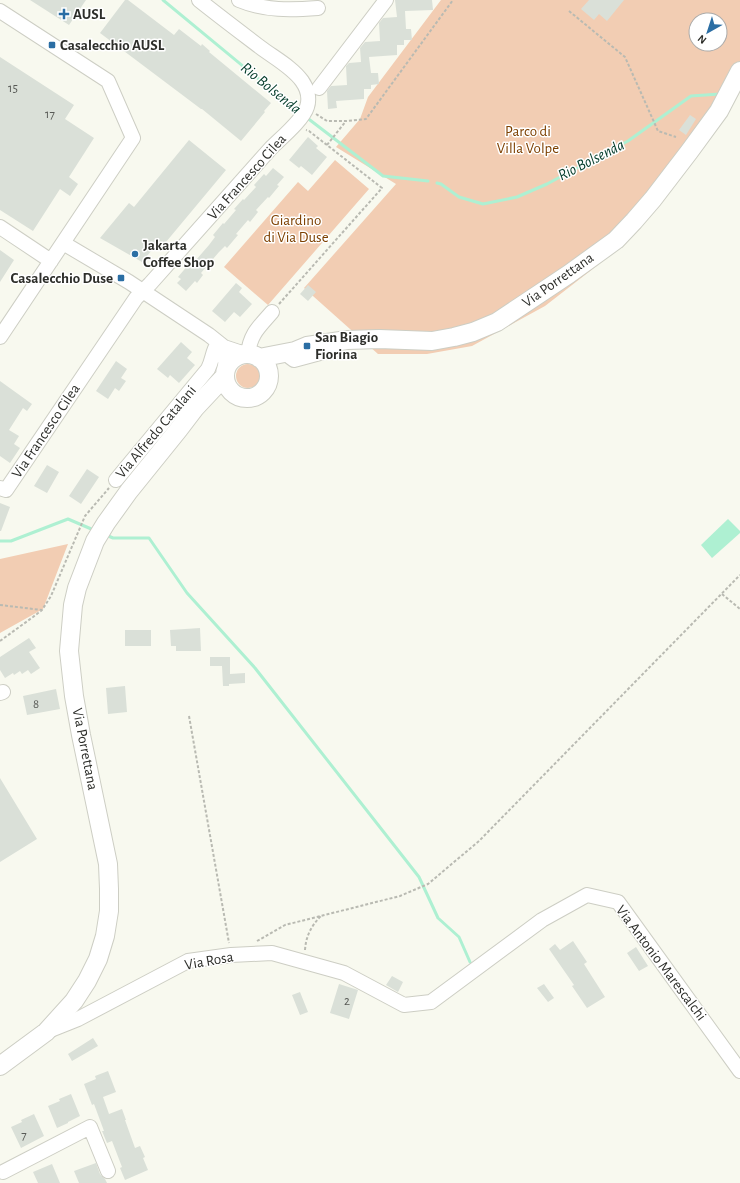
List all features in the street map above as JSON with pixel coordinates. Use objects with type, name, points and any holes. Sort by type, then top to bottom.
[{"type":"main road","name":"Via Porrettana","points":[[179,429],[211,405],[228,397],[238,396],[244,398],[258,395],[264,390],[269,377],[275,370],[292,354],[307,346],[347,340],[379,339],[432,341],[473,332],[497,322],[569,274],[616,240],[634,221],[689,152],[719,111],[738,74]]},
{"type":"main road","name":"Via Porrettana","points":[[2,1063],[46,1032],[72,1002],[88,979],[98,959],[105,936],[109,911],[110,888],[108,864],[81,735],[74,696],[69,651],[73,605],[77,588],[95,541],[106,523],[152,462],[226,372],[230,362],[237,357],[251,355],[292,354]]},
{"type":"main road","points":[[251,355],[265,363],[269,377]]},
{"type":"main road","points":[[226,372],[227,384],[231,391],[238,396]]},
{"type":"street","points":[[199,0],[279,60],[302,80],[308,97],[300,117]]},
{"type":"street","points":[[239,0],[270,9],[293,10],[318,8]]},
{"type":"street","points":[[319,88],[386,0]]},
{"type":"street","points":[[0,11],[108,81],[133,138],[0,337]]},
{"type":"street","name":"Via Francesco Cilea","points":[[3,489],[136,298],[300,117]]},
{"type":"street","points":[[0,227],[51,261]]},
{"type":"street","points":[[63,243],[129,282],[209,334],[221,345],[251,355]]},
{"type":"street","points":[[251,355],[249,346],[251,338],[272,312]]},
{"type":"street","points":[[221,345],[226,372]]},
{"type":"street","name":"Via Alfredo Catalani","points":[[116,480],[208,369],[212,362],[214,348],[221,345]]},
{"type":"street","name":"Via Antonio Marescalchi","points":[[380,992],[404,1005],[431,1002],[542,920],[586,895],[618,902],[740,1071]]},
{"type":"street","name":"Via Rosa","points":[[46,1032],[78,1018],[188,961],[272,953],[344,973],[380,992]]},
{"type":"street","points":[[4,1174],[90,1127],[108,1171]]},
{"type":"path","points":[[300,117],[327,121],[366,119],[453,0]]},
{"type":"path","points":[[569,11],[625,57],[658,131],[676,137]]},
{"type":"path","points":[[272,312],[382,188],[326,145],[310,131],[300,117]]},
{"type":"path","points":[[326,145],[346,121]]},
{"type":"path","name":"Via Alfredo Catalani","points":[[42,610],[51,596],[85,516],[116,480]]},
{"type":"path","points":[[251,944],[285,925],[400,896],[428,884],[479,842],[740,575]]},
{"type":"path","points":[[722,594],[740,609]]},
{"type":"path","points":[[0,605],[42,610]]},
{"type":"path","points":[[0,641],[42,610]]},
{"type":"path","points":[[189,716],[231,956]]},
{"type":"path","points":[[310,964],[304,954],[306,940],[311,929],[321,916]]},
{"type":"green space","name":"Parco di Villa Volpe","points":[[441,0],[740,0],[740,74],[621,247],[545,306],[472,346],[427,354],[378,354],[304,288],[396,184],[336,147],[360,119],[368,97]]},
{"type":"green space","name":"Giardino di Via Duse","points":[[335,160],[369,189],[268,305],[224,267],[298,182],[308,191]]},
{"type":"green space","points":[[243,364],[253,364],[260,371],[260,381],[253,388],[243,388],[236,381],[236,371]]},
{"type":"green space","points":[[68,544],[43,609],[0,633],[0,559]]},
{"type":"shaded area","points":[[728,519],[740,531],[740,533],[712,558],[701,545]]},
{"type":"building","name":"AUSL","points":[[30,0],[86,0],[69,25]]},
{"type":"building","points":[[125,0],[128,0],[174,35],[179,29],[201,46],[202,44],[210,51],[209,52],[271,103],[241,141],[202,109],[100,33]]},
{"type":"building","points":[[395,0],[432,0],[433,10],[405,11],[406,29],[411,29],[412,40],[404,40],[404,45],[397,45],[397,55],[369,57],[371,73],[378,73],[379,84],[371,85],[371,89],[364,89],[364,99],[336,101],[337,108],[328,109],[327,91],[331,86],[347,85],[346,66],[349,63],[361,62],[360,48],[365,42],[380,41],[379,23],[383,18],[397,17]]},
{"type":"building","points":[[589,0],[624,0],[607,21],[599,14],[594,20],[581,9]]},
{"type":"building","points":[[0,57],[74,105],[65,119],[94,138],[69,177],[78,184],[70,196],[60,189],[33,231],[0,210]]},
{"type":"building","points":[[690,115],[696,119],[686,135],[679,130]]},
{"type":"building","points":[[308,137],[318,146],[316,148],[327,157],[312,175],[301,166],[299,168],[289,160]]},
{"type":"building","points":[[189,140],[226,170],[161,248],[157,244],[142,262],[100,238],[129,203],[134,207]]},
{"type":"building","points":[[273,168],[284,177],[277,185],[279,186],[256,210],[258,212],[250,222],[248,220],[227,248],[225,246],[201,273],[203,275],[197,283],[195,281],[186,291],[177,283],[181,279],[178,277],[194,258],[196,260],[209,245],[215,237],[213,235],[236,210],[234,209],[256,187],[254,185],[264,174],[266,176]]},
{"type":"building","points":[[0,250],[14,260],[0,282]]},
{"type":"building","points":[[236,283],[242,288],[239,292],[252,304],[240,317],[234,312],[225,322],[212,311]]},
{"type":"building","points":[[308,285],[316,292],[308,301],[300,294]]},
{"type":"building","points":[[181,342],[192,352],[187,358],[195,365],[179,383],[170,375],[168,378],[157,369]]},
{"type":"building","points":[[116,361],[127,369],[121,378],[126,381],[119,391],[115,388],[108,399],[96,391]]},
{"type":"building","points":[[0,381],[32,404],[27,411],[23,408],[9,430],[19,436],[14,444],[20,448],[10,463],[0,456]]},
{"type":"building","points":[[47,465],[59,472],[47,493],[34,486]]},
{"type":"building","points":[[87,469],[99,477],[81,504],[69,496]]},
{"type":"building","points":[[0,503],[10,507],[1,531],[0,531]]},
{"type":"building","points":[[200,628],[201,651],[176,651],[176,646],[171,646],[170,630]]},
{"type":"building","points":[[125,630],[151,630],[151,646],[125,646]]},
{"type":"building","points":[[29,638],[36,648],[29,652],[40,668],[31,674],[28,670],[22,674],[20,671],[5,678],[0,670],[0,657]]},
{"type":"building","points":[[210,657],[230,657],[230,674],[245,673],[245,683],[223,686],[222,666],[210,666]]},
{"type":"building","points":[[125,686],[127,712],[108,714],[106,688]]},
{"type":"building","points":[[56,689],[60,709],[27,715],[23,696]]},
{"type":"building","points":[[0,778],[37,839],[0,862]]},
{"type":"building","points":[[573,941],[587,962],[584,964],[605,997],[587,1008],[572,986],[574,985],[549,949],[555,944],[560,950]]},
{"type":"building","points":[[636,947],[648,966],[639,971],[627,953]]},
{"type":"building","points":[[392,976],[403,982],[398,992],[386,985]]},
{"type":"building","points":[[339,984],[358,990],[349,1019],[330,1013]]},
{"type":"building","points":[[544,984],[554,998],[548,1002],[537,988]]},
{"type":"building","points":[[300,992],[308,1012],[300,1015],[292,995]]},
{"type":"building","points":[[93,1038],[98,1046],[72,1061],[68,1054]]},
{"type":"building","points":[[108,1071],[116,1092],[103,1097],[109,1114],[122,1109],[135,1148],[140,1146],[145,1157],[143,1158],[148,1170],[125,1180],[120,1168],[122,1167],[112,1141],[107,1143],[94,1104],[92,1105],[84,1084],[96,1079],[95,1076]]},
{"type":"building","points":[[71,1094],[80,1116],[57,1128],[48,1106]]},
{"type":"building","points":[[34,1114],[44,1136],[21,1148],[11,1127]]},
{"type":"building","points":[[96,1163],[100,1174],[107,1183],[79,1183],[74,1171]]},
{"type":"building","points":[[52,1164],[60,1183],[38,1183],[33,1172]]},
{"type":"waterway","name":"Rio Bolsenda","points":[[163,0],[300,112]]},
{"type":"waterway","name":"Rio Bolsenda","points":[[437,183],[441,184],[459,197],[483,204],[517,197],[547,184],[628,141],[691,96],[720,94]]},
{"type":"waterway","name":"Rio Bolsenda","points":[[306,117],[383,176],[428,181]]},
{"type":"waterway","points":[[0,541],[11,541],[68,519],[96,531]]},
{"type":"waterway","points":[[106,535],[113,538],[149,538],[187,593],[255,668],[419,877],[438,918],[459,937],[470,962]]},
{"type":"place","name":"AUSL","points":[[64,14]]},
{"type":"place","name":"Casalecchio AUSL","points":[[52,45]]},
{"type":"place","name":"Jakarta Coffee Shop","points":[[135,254]]},
{"type":"place","name":"Casalecchio Duse","points":[[121,278]]},
{"type":"place","name":"San Biagio Fiorina","points":[[307,346]]}]
